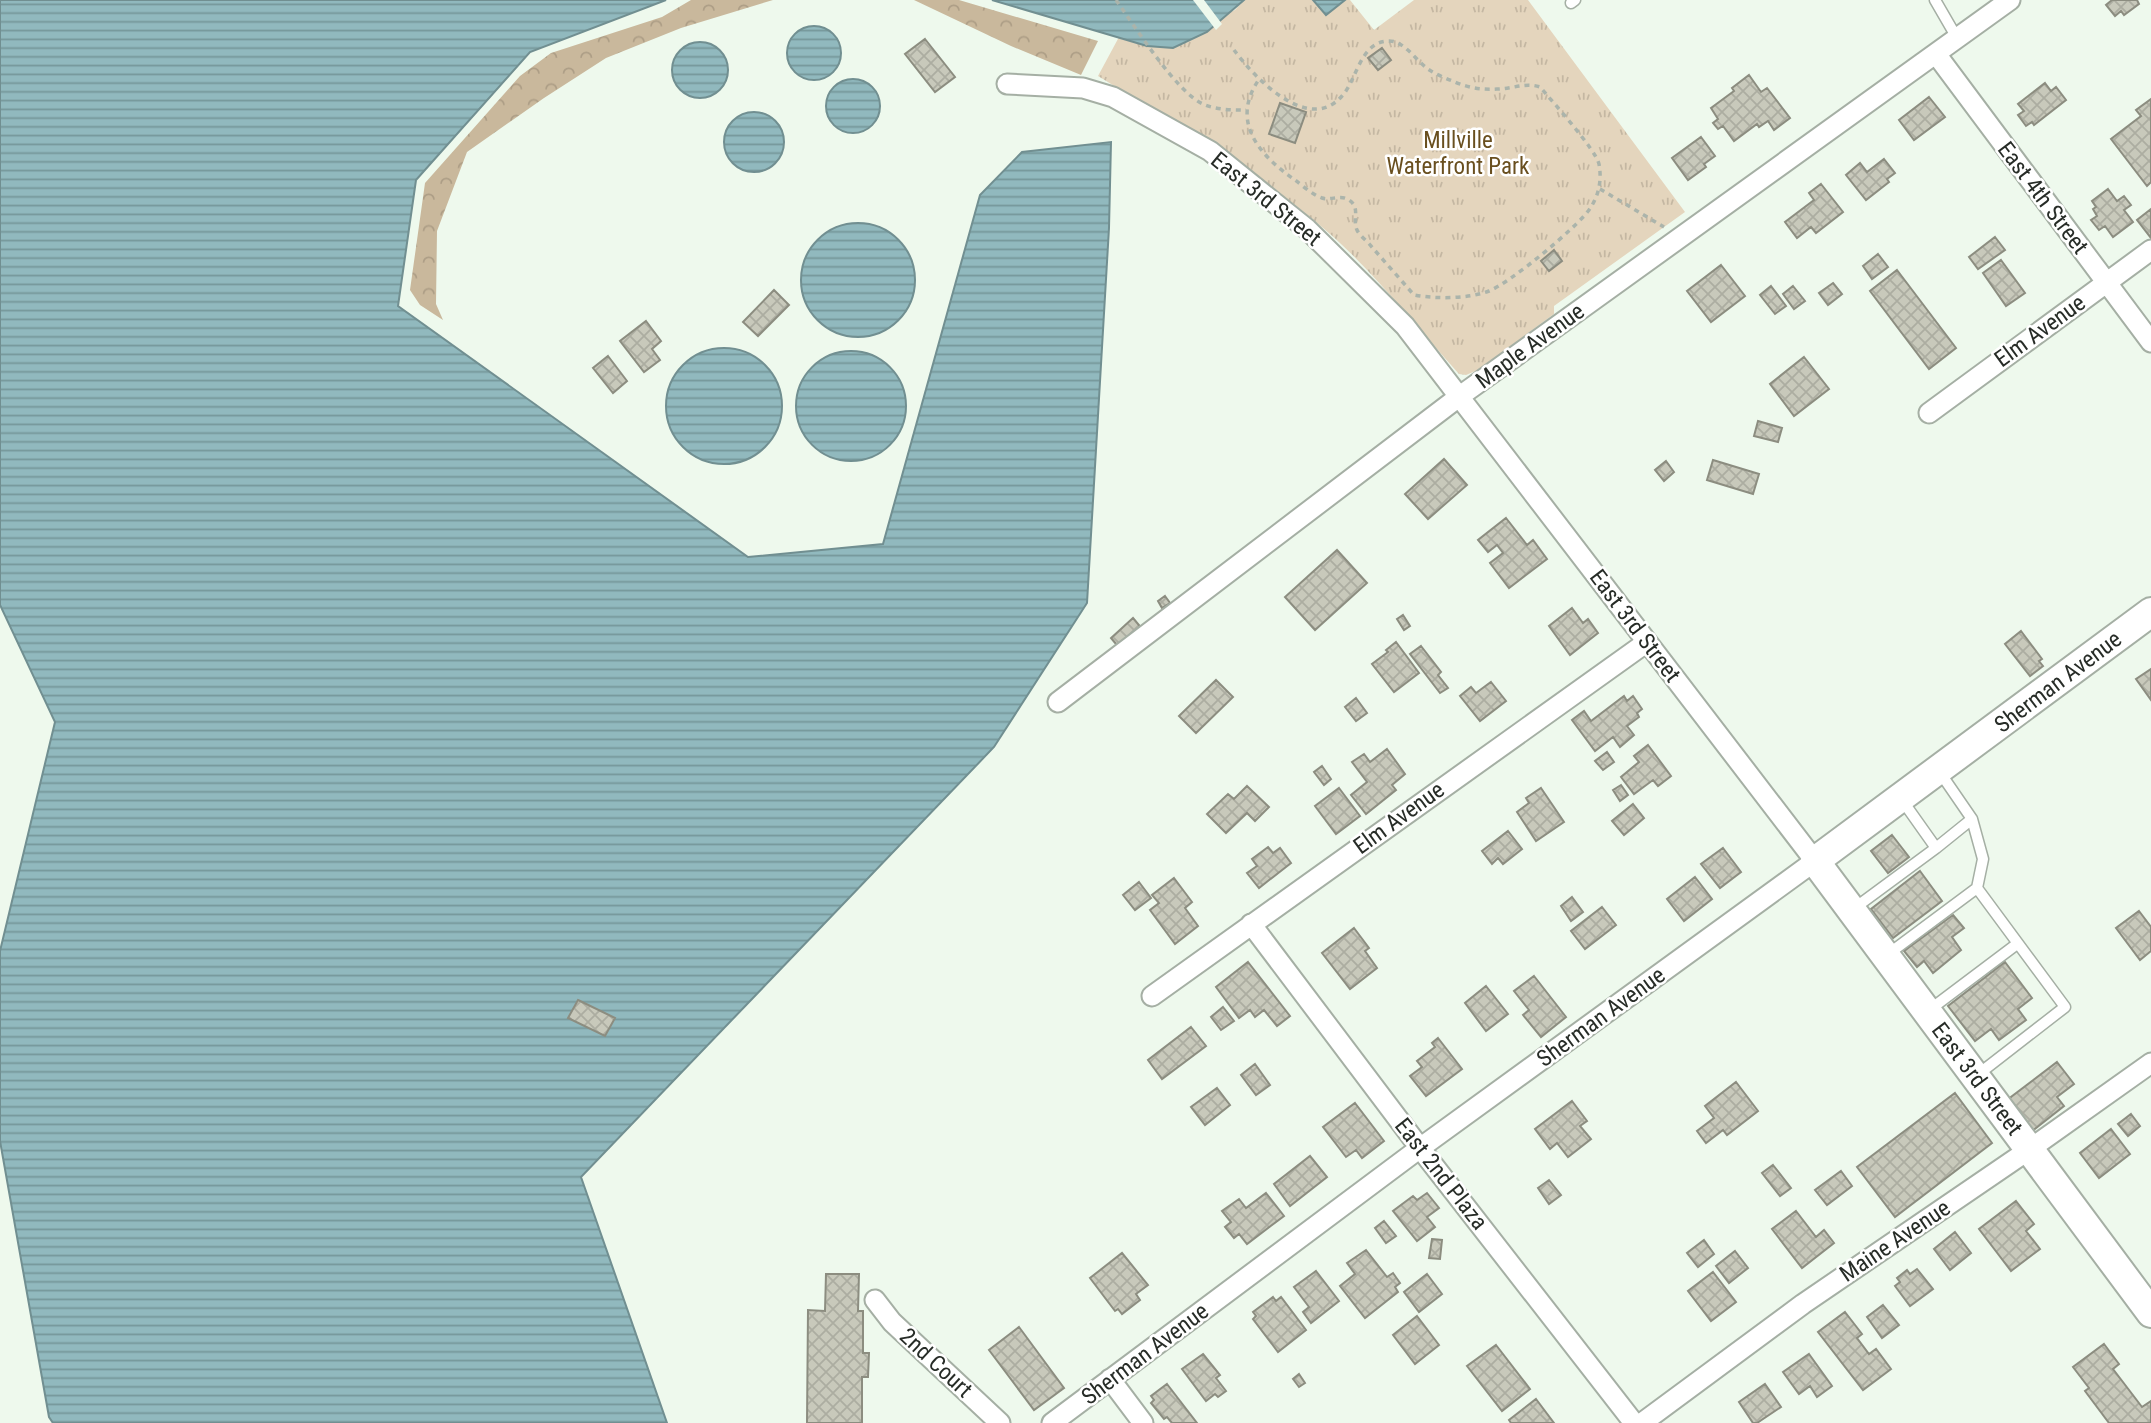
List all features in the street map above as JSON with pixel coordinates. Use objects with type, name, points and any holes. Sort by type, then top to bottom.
[{"type":"street","name":"Maple Avenue","points":[[1058,702],[1460,396],[2010,0]]},
{"type":"street","name":"East 4th Street","points":[[1936,54],[2151,342]]},
{"type":"street","name":"East 3rd Street","points":[[1007,84],[1083,88],[1113,97],[1210,151],[1307,229],[1405,326],[1815,861],[2151,1313]]},
{"type":"street","name":"Elm Avenue","points":[[1929,413],[2151,250]]},
{"type":"street","name":"Sherman Avenue","points":[[1052,1423],[1420,1148],[1939,771],[2151,612]]},
{"type":"street","name":"Elm Avenue","points":[[1152,996],[1647,642]]},
{"type":"street","name":"East 2nd Plaza","points":[[1251,924],[1420,1148],[1634,1423]]},
{"type":"street","name":"Maine Avenue","points":[[1642,1423],[1803,1304],[2151,1063]]},
{"type":"street","name":"2nd Court","points":[[875,1300],[892,1322],[1000,1423]]},
{"type":"street","points":[[1110,1379],[1143,1423]]},
{"type":"lane","points":[[1935,0],[1957,38]]},
{"type":"lane","points":[[1886,956],[1977,888],[1983,859],[1972,819],[1939,771]]},
{"type":"lane","points":[[1900,798],[1936,848]]},
{"type":"lane","points":[[1852,910],[1972,819]]},
{"type":"lane","points":[[1976,1077],[2065,1007],[1977,888]]},
{"type":"lane","points":[[1928,1012],[2017,944]]},
{"type":"path","points":[[1116,0],[1186,94],[1204,105],[1246,110]]},
{"type":"path","points":[[1234,50],[1260,78],[1294,105],[1306,109],[1318,109],[1342,97],[1352,83],[1360,61],[1371,50],[1387,41],[1397,42],[1431,71],[1478,89],[1530,84],[1539,87],[1590,146],[1598,161],[1600,189],[1590,209],[1578,222],[1492,290],[1477,295],[1414,295],[1357,230],[1356,208],[1350,200],[1342,197],[1324,199],[1314,194],[1277,167],[1260,149],[1253,139],[1246,110],[1252,89],[1260,78]]},
{"type":"path","points":[[1600,189],[1681,237]]},
{"type":"green space","points":[[691,0],[773,0],[681,28],[606,58],[467,152],[437,231],[436,304],[443,320],[420,305],[410,290],[425,183],[520,76],[551,53],[662,17]]},
{"type":"green space","points":[[914,0],[959,0],[1098,41],[1081,75],[1011,46]]},
{"type":"green space","name":"Millville Waterfront Park","points":[[1244,0],[1313,0],[1326,15],[1345,0],[1350,0],[1374,30],[1414,0],[1528,0],[1685,212],[1554,306],[1554,314],[1478,370],[1466,375],[1459,374],[1373,276],[1316,222],[1237,163],[1098,76],[1119,37],[1147,46],[1235,10]]},
{"type":"water","points":[[0,0],[666,0],[530,52],[416,180],[398,306],[748,557],[883,544],[980,195],[1022,152],[1111,142],[1109,228],[1087,603],[994,747],[581,1177],[667,1423],[53,1423],[49,1417],[0,1141],[0,951],[55,722],[0,605]]},
{"type":"water","points":[[992,0],[1244,0],[1207,32],[1173,48],[1147,46]]},
{"type":"water","points":[[1313,0],[1345,0],[1326,15]]},
{"type":"water","points":[[819,26],[829,30],[837,38],[841,53],[837,68],[829,76],[809,80],[799,76],[791,68],[787,48],[791,38],[799,30]]},
{"type":"water","points":[[694,42],[706,42],[716,46],[724,54],[728,70],[724,86],[716,94],[706,98],[694,98],[684,94],[676,86],[672,76],[672,64],[676,54],[684,46]]},
{"type":"water","points":[[853,79],[872,87],[880,106],[872,125],[853,133],[834,125],[826,106],[834,87]]},
{"type":"water","points":[[754,112],[771,117],[779,125],[784,142],[779,159],[771,167],[754,172],[737,167],[729,159],[724,142],[729,125],[737,117]]},
{"type":"water","points":[[858,223],[880,228],[898,240],[910,258],[915,280],[910,302],[898,320],[880,332],[858,337],[836,332],[818,320],[806,302],[801,280],[806,258],[818,240],[836,228]]},
{"type":"water","points":[[724,348],[746,353],[765,365],[777,384],[782,406],[777,428],[765,447],[746,459],[724,464],[702,459],[683,447],[671,428],[666,406],[671,384],[683,365],[702,353]]},
{"type":"water","points":[[851,351],[872,355],[890,367],[902,385],[906,406],[902,427],[890,445],[872,457],[851,461],[830,457],[812,445],[800,427],[796,406],[800,385],[812,367],[830,355]]},
{"type":"pier","points":[[1193,0],[1204,0],[1222,24],[1216,30]]},
{"type":"building","points":[[2112,0],[2137,0],[2139,4],[2124,15],[2121,11],[2115,16],[2106,5]]},
{"type":"building","points":[[925,39],[955,77],[935,92],[905,54]]},
{"type":"building","points":[[1382,48],[1391,60],[1378,70],[1368,58]]},
{"type":"building","points":[[1749,75],[1761,92],[1767,88],[1790,118],[1774,130],[1768,121],[1759,127],[1757,124],[1734,141],[1723,126],[1718,129],[1713,123],[1718,119],[1711,108],[1734,91],[1732,88]]},
{"type":"building","points":[[2045,83],[2051,91],[2056,87],[2066,100],[2034,125],[2032,122],[2026,126],[2018,115],[2024,111],[2018,104]]},
{"type":"building","points":[[1929,97],[1945,117],[1914,140],[1899,120]]},
{"type":"building","points":[[2151,99],[2151,182],[2147,186],[2111,139],[2141,116],[2136,110]]},
{"type":"building","points":[[1280,103],[1306,112],[1295,143],[1269,134]]},
{"type":"building","points":[[1701,137],[1715,156],[1704,164],[1706,167],[1688,180],[1672,158]]},
{"type":"building","points":[[1884,159],[1895,173],[1887,179],[1889,182],[1866,200],[1846,175],[1860,163],[1867,172]]},
{"type":"building","points":[[1821,184],[1843,212],[1816,233],[1811,227],[1797,238],[1785,222],[1814,200],[1809,193]]},
{"type":"building","points":[[2108,189],[2117,201],[2124,196],[2131,205],[2124,210],[2133,222],[2113,237],[2105,226],[2099,230],[2091,220],[2097,216],[2092,201]]},
{"type":"building","points":[[2151,209],[2151,238],[2137,220]]},
{"type":"building","points":[[1995,237],[2005,250],[1978,269],[1969,257]]},
{"type":"building","points":[[1554,250],[1562,261],[1549,271],[1541,261]]},
{"type":"building","points":[[1878,254],[1888,267],[1872,279],[1863,266]]},
{"type":"building","points":[[2001,260],[2025,293],[2006,306],[1983,273]]},
{"type":"building","points":[[1721,265],[1745,296],[1711,322],[1687,291]]},
{"type":"building","points":[[1897,270],[1956,348],[1929,369],[1870,291]]},
{"type":"building","points":[[1833,283],[1842,294],[1828,305],[1819,293]]},
{"type":"building","points":[[1771,286],[1786,306],[1775,314],[1760,295]]},
{"type":"building","points":[[1793,286],[1805,301],[1794,309],[1783,294]]},
{"type":"building","points":[[774,290],[789,305],[758,336],[743,322]]},
{"type":"building","points":[[646,321],[661,341],[652,349],[660,360],[644,372],[620,341]]},
{"type":"building","points":[[608,356],[627,381],[613,393],[593,368]]},
{"type":"building","points":[[1804,357],[1829,389],[1794,416],[1770,384]]},
{"type":"building","points":[[1758,421],[1782,428],[1778,442],[1754,436]]},
{"type":"building","points":[[1444,459],[1467,485],[1428,519],[1405,494]]},
{"type":"building","points":[[1713,460],[1759,474],[1753,494],[1707,480]]},
{"type":"building","points":[[1666,461],[1674,472],[1664,481],[1655,470]]},
{"type":"building","points":[[1506,518],[1527,545],[1533,540],[1547,559],[1509,588],[1490,563],[1503,553],[1497,545],[1488,552],[1478,540]]},
{"type":"building","points":[[1337,550],[1367,583],[1315,630],[1285,597]]},
{"type":"building","points":[[1165,596],[1170,603],[1162,608],[1158,601]]},
{"type":"building","points":[[1572,608],[1583,623],[1588,619],[1598,633],[1570,655],[1549,626]]},
{"type":"building","points":[[1403,615],[1410,626],[1404,630],[1397,619]]},
{"type":"building","points":[[1133,618],[1143,630],[1121,650],[1111,638]]},
{"type":"building","points":[[2021,631],[2042,659],[2039,661],[2043,666],[2030,676],[2005,644]]},
{"type":"building","points":[[1396,642],[1419,673],[1394,692],[1372,664]]},
{"type":"building","points":[[1421,646],[1441,672],[1438,675],[1448,688],[1440,693],[1410,654]]},
{"type":"building","points":[[2151,669],[2151,700],[2136,679]]},
{"type":"building","points":[[1216,680],[1233,697],[1196,733],[1179,716]]},
{"type":"building","points":[[1491,682],[1506,701],[1480,721],[1460,696],[1471,687],[1476,693]]},
{"type":"building","points":[[1624,696],[1627,701],[1633,696],[1642,709],[1637,713],[1639,717],[1627,726],[1634,735],[1620,747],[1613,737],[1595,751],[1572,720],[1584,711],[1591,721]]},
{"type":"building","points":[[1356,698],[1367,713],[1356,721],[1345,707]]},
{"type":"building","points":[[1648,745],[1671,776],[1658,786],[1653,780],[1634,794],[1621,777],[1639,762],[1634,756]]},
{"type":"building","points":[[1387,749],[1405,774],[1392,785],[1396,790],[1366,814],[1351,795],[1367,782],[1352,762],[1364,754],[1370,762]]},
{"type":"building","points":[[1607,752],[1614,762],[1603,770],[1595,761]]},
{"type":"building","points":[[1322,766],[1331,779],[1324,785],[1314,772]]},
{"type":"building","points":[[1621,785],[1628,795],[1620,801],[1613,790]]},
{"type":"building","points":[[1247,786],[1269,807],[1255,821],[1247,813],[1226,833],[1207,814],[1228,794],[1234,799]]},
{"type":"building","points":[[1339,788],[1360,816],[1336,834],[1315,806]]},
{"type":"building","points":[[1541,788],[1564,822],[1536,841],[1517,812],[1529,803],[1526,798]]},
{"type":"building","points":[[1633,804],[1644,818],[1624,835],[1612,821]]},
{"type":"building","points":[[1508,831],[1522,849],[1503,864],[1498,858],[1492,864],[1482,851]]},
{"type":"building","points":[[1892,835],[1909,857],[1888,873],[1871,851]]},
{"type":"building","points":[[1268,847],[1273,853],[1280,848],[1291,863],[1259,888],[1247,873],[1257,866],[1252,859]]},
{"type":"building","points":[[1723,848],[1741,872],[1720,888],[1701,864]]},
{"type":"building","points":[[1920,871],[1942,901],[1893,938],[1871,909]]},
{"type":"building","points":[[1695,877],[1712,899],[1684,921],[1667,899]]},
{"type":"building","points":[[1174,878],[1192,902],[1185,908],[1198,926],[1175,944],[1150,910],[1159,903],[1152,895]]},
{"type":"building","points":[[1139,882],[1151,898],[1135,910],[1123,895]]},
{"type":"building","points":[[1572,897],[1583,912],[1571,921],[1561,906]]},
{"type":"building","points":[[1602,907],[1616,925],[1585,949],[1571,931]]},
{"type":"building","points":[[2139,911],[2151,927],[2151,951],[2140,960],[2116,928]]},
{"type":"building","points":[[1953,915],[1964,928],[1952,937],[1961,950],[1933,973],[1924,961],[1917,967],[1904,951]]},
{"type":"building","points":[[1354,928],[1369,948],[1365,951],[1377,968],[1350,989],[1322,953]]},
{"type":"building","points":[[1248,962],[1290,1016],[1277,1026],[1264,1010],[1255,1017],[1250,1010],[1239,1018],[1216,987]]},
{"type":"building","points":[[2005,962],[2032,998],[2018,1009],[2026,1020],[1999,1040],[1991,1029],[1975,1041],[1948,1006]]},
{"type":"building","points":[[1534,976],[1566,1017],[1541,1037],[1523,1015],[1529,1010],[1514,991]]},
{"type":"building","points":[[1486,986],[1508,1014],[1486,1031],[1465,1003]]},
{"type":"building","points":[[578,1000],[615,1018],[605,1036],[568,1018]]},
{"type":"building","points":[[1223,1007],[1234,1021],[1221,1030],[1211,1017]]},
{"type":"building","points":[[1191,1027],[1206,1046],[1162,1079],[1148,1060]]},
{"type":"building","points":[[1438,1038],[1462,1069],[1426,1096],[1410,1076],[1422,1067],[1417,1061],[1435,1047],[1432,1043]]},
{"type":"building","points":[[2057,1062],[2074,1084],[2057,1097],[2064,1106],[2031,1132],[2007,1100]]},
{"type":"building","points":[[1255,1064],[1270,1085],[1256,1095],[1241,1075]]},
{"type":"building","points":[[1736,1082],[1758,1111],[1727,1135],[1723,1130],[1706,1143],[1697,1131],[1714,1118],[1705,1106]]},
{"type":"building","points":[[1217,1088],[1230,1105],[1205,1125],[1191,1107]]},
{"type":"building","points":[[1955,1093],[1992,1143],[1895,1217],[1857,1167]]},
{"type":"building","points":[[1572,1101],[1587,1121],[1580,1126],[1591,1139],[1568,1157],[1557,1143],[1550,1149],[1535,1129]]},
{"type":"building","points":[[1355,1103],[1384,1141],[1362,1158],[1356,1150],[1346,1157],[1323,1127]]},
{"type":"building","points":[[2131,1114],[2140,1126],[2128,1136],[2118,1124]]},
{"type":"building","points":[[2111,1129],[2130,1154],[2099,1178],[2080,1153]]},
{"type":"building","points":[[1310,1156],[1327,1177],[1290,1206],[1274,1184]]},
{"type":"building","points":[[1773,1165],[1791,1188],[1780,1196],[1762,1173]]},
{"type":"building","points":[[1841,1171],[1852,1186],[1827,1205],[1815,1190]]},
{"type":"building","points":[[1549,1180],[1561,1195],[1549,1204],[1538,1188]]},
{"type":"building","points":[[1266,1193],[1284,1216],[1247,1244],[1239,1234],[1234,1238],[1225,1227],[1231,1222],[1222,1211],[1239,1199],[1246,1208]]},
{"type":"building","points":[[1427,1193],[1439,1208],[1427,1217],[1435,1227],[1417,1241],[1393,1211],[1413,1196],[1417,1200]]},
{"type":"building","points":[[2016,1201],[2034,1224],[2026,1231],[2040,1249],[2011,1271],[1979,1229]]},
{"type":"building","points":[[1796,1211],[1816,1237],[1824,1230],[1834,1243],[1802,1268],[1772,1229]]},
{"type":"building","points":[[1384,1221],[1396,1236],[1386,1243],[1375,1228]]},
{"type":"building","points":[[1955,1232],[1971,1253],[1950,1270],[1934,1249]]},
{"type":"building","points":[[1432,1239],[1442,1240],[1440,1259],[1429,1258]]},
{"type":"building","points":[[1704,1240],[1714,1254],[1698,1267],[1687,1253]]},
{"type":"building","points":[[1366,1250],[1387,1277],[1393,1273],[1400,1283],[1395,1287],[1398,1292],[1365,1318],[1340,1286],[1355,1274],[1347,1263]]},
{"type":"building","points":[[1735,1251],[1748,1268],[1729,1283],[1716,1266]]},
{"type":"building","points":[[1122,1253],[1148,1285],[1136,1294],[1140,1300],[1122,1314],[1118,1309],[1115,1311],[1090,1278]]},
{"type":"building","points":[[1917,1269],[1933,1289],[1910,1306],[1895,1286],[1900,1282],[1897,1278],[1907,1270],[1910,1274]]},
{"type":"building","points":[[1316,1271],[1339,1301],[1311,1323],[1303,1312],[1309,1307],[1294,1287]]},
{"type":"building","points":[[1713,1272],[1736,1302],[1711,1321],[1688,1291]]},
{"type":"building","points":[[826,1274],[859,1274],[858,1311],[863,1311],[863,1353],[869,1353],[868,1377],[862,1377],[862,1423],[807,1423],[808,1310],[825,1311]]},
{"type":"building","points":[[1427,1274],[1442,1294],[1419,1312],[1404,1292]]},
{"type":"building","points":[[1273,1297],[1276,1301],[1281,1297],[1306,1330],[1278,1352],[1253,1319],[1256,1316],[1253,1312]]},
{"type":"building","points":[[1883,1305],[1899,1325],[1882,1338],[1867,1317]]},
{"type":"building","points":[[1845,1312],[1862,1334],[1857,1338],[1869,1354],[1876,1349],[1891,1369],[1863,1390],[1818,1332]]},
{"type":"building","points":[[1417,1316],[1439,1345],[1415,1364],[1393,1335]]},
{"type":"building","points":[[1019,1327],[1064,1388],[1034,1410],[989,1350]]},
{"type":"building","points":[[2104,1344],[2119,1364],[2113,1369],[2142,1407],[2151,1401],[2151,1423],[2109,1423],[2085,1391],[2089,1388],[2073,1367]]},
{"type":"building","points":[[1496,1345],[1530,1389],[1502,1411],[1467,1366]]},
{"type":"building","points":[[1203,1354],[1220,1375],[1216,1378],[1226,1391],[1218,1397],[1215,1394],[1206,1401],[1182,1369]]},
{"type":"building","points":[[1809,1354],[1832,1386],[1817,1397],[1810,1386],[1799,1394],[1783,1372]]},
{"type":"building","points":[[1299,1374],[1305,1383],[1299,1387],[1293,1379]]},
{"type":"building","points":[[1167,1384],[1197,1423],[1172,1423],[1167,1417],[1164,1419],[1151,1403],[1154,1400],[1151,1396]]},
{"type":"building","points":[[1765,1384],[1781,1407],[1753,1423],[1739,1402]]},
{"type":"building","points":[[1536,1399],[1554,1423],[1511,1423],[1509,1420]]}]
